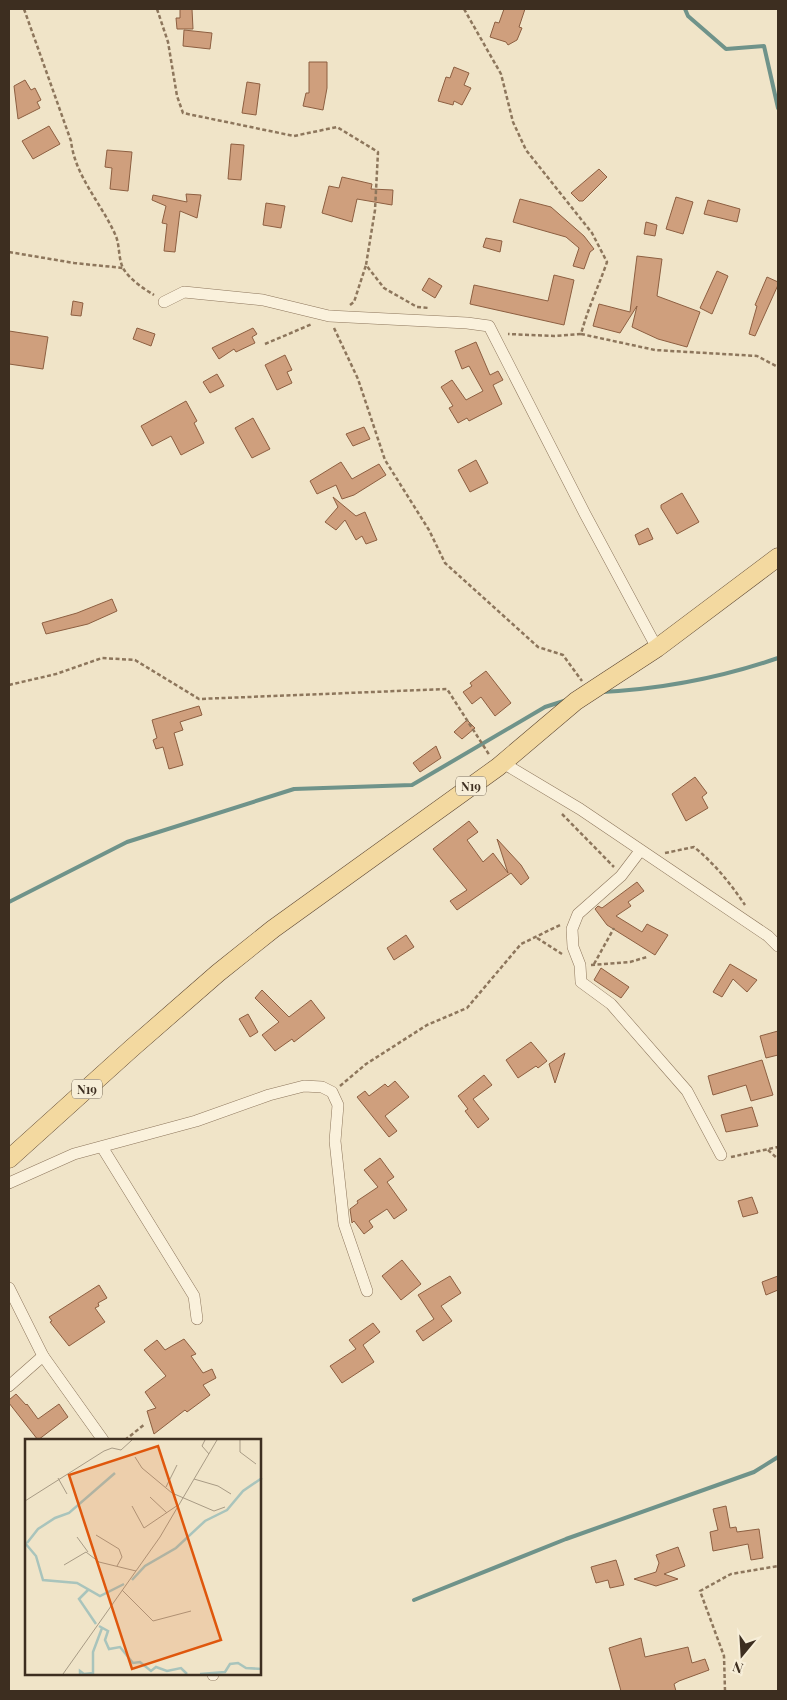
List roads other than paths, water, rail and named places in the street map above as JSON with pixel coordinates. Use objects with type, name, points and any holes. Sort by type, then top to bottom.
[{"type":"main road","name":"N19","points":[[9,1159],[218,972],[324,892],[500,765],[576,701],[658,648],[778,557]]},
{"type":"street","points":[[164,302],[184,292],[264,300],[329,316],[467,323],[489,326],[585,514],[658,648]]},
{"type":"street","points":[[500,765],[580,809],[752,925],[778,946]]},
{"type":"street","points":[[640,851],[621,876],[578,914],[572,929],[573,947],[580,965],[581,982],[610,1004],[687,1091],[721,1155]]},
{"type":"street","points":[[9,1183],[74,1154],[102,1148],[196,1121],[268,1095],[304,1086],[322,1087],[332,1092],[338,1105],[335,1141],[344,1224],[367,1291]]},
{"type":"street","points":[[102,1148],[194,1296],[196,1319]]},
{"type":"street","points":[[9,1288],[43,1356],[102,1439]]},
{"type":"street","points":[[9,1386],[43,1356]]},
{"type":"waterway","points":[[685,9],[688,16],[726,49],[764,46],[778,108]]},
{"type":"waterway","points":[[602,692],[647,688],[691,681],[736,671],[778,658]]},
{"type":"waterway","points":[[9,902],[127,842],[294,789],[412,785],[545,707],[567,700]]},
{"type":"waterway","points":[[414,1600],[566,1539],[754,1472],[778,1457]]}]
